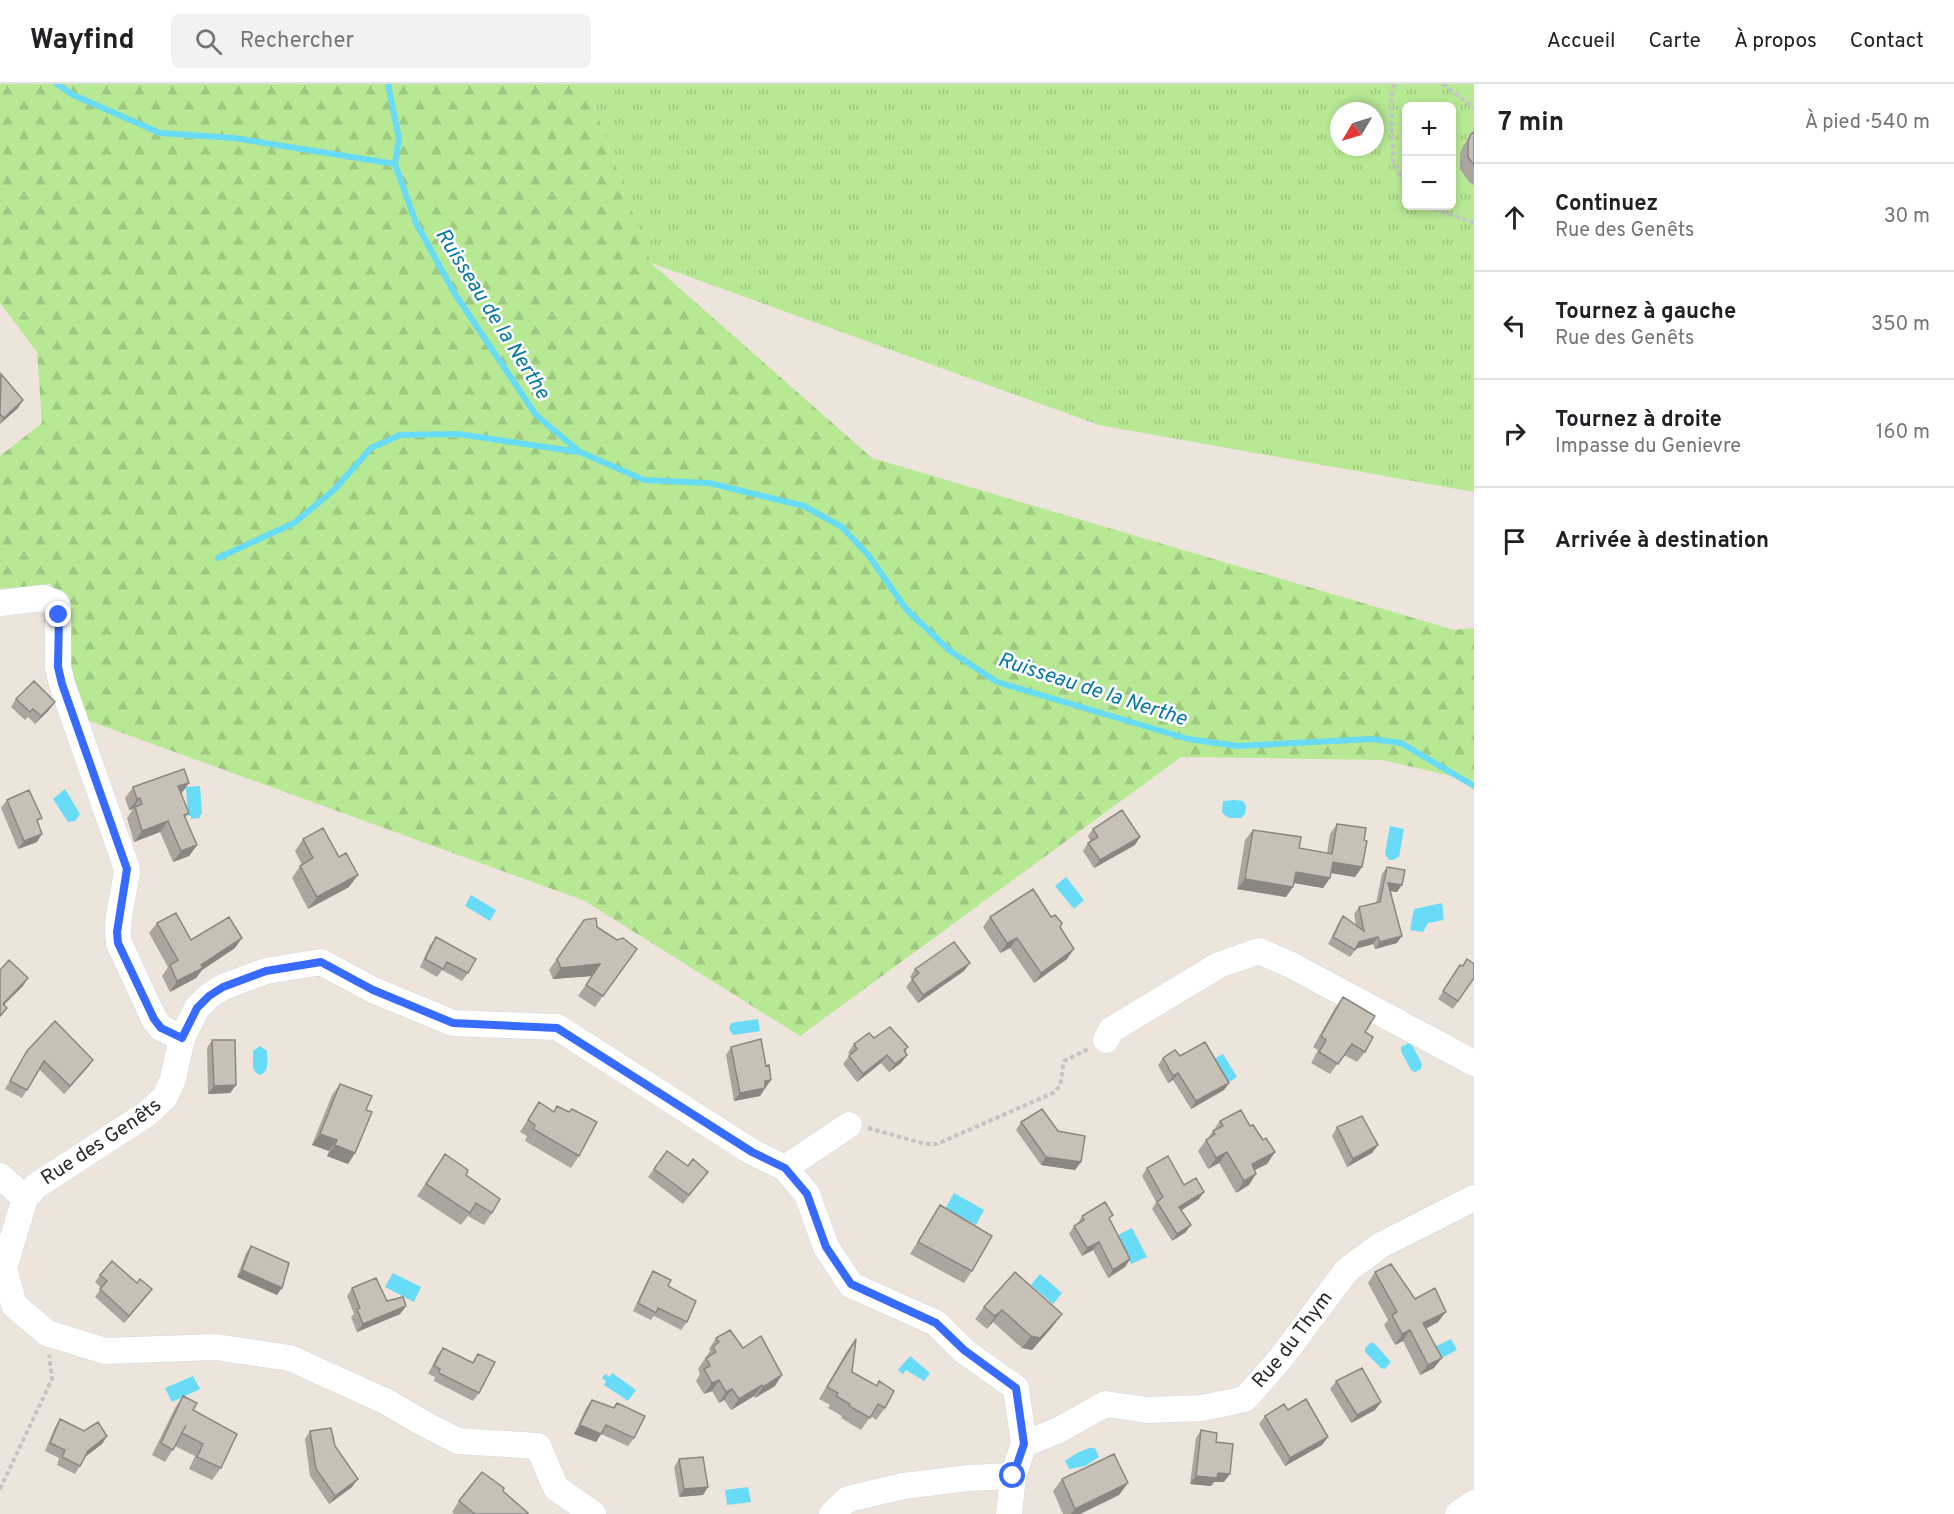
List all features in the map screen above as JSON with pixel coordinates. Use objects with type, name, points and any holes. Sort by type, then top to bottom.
[{"type":"street","points":[[0,603],[43,598],[56,603],[58,608],[58,667],[62,684],[127,869],[117,932],[118,943],[154,1019],[161,1028],[182,1038]]},
{"type":"street","points":[[1106,1040],[1111,1030],[1219,965],[1259,951],[1291,965],[1474,1063]]},
{"type":"street","name":"Rue des Genêts","points":[[593,1514],[556,1488],[537,1446],[458,1441],[387,1402],[290,1358],[215,1347],[105,1351],[47,1333],[14,1305],[4,1268],[25,1198],[36,1186],[148,1113],[165,1097],[173,1079],[182,1038],[197,1008],[223,987],[266,971],[321,962],[373,990],[453,1023],[557,1028],[752,1152],[785,1168],[807,1194],[826,1247],[851,1284],[936,1323],[964,1350],[1016,1388],[1024,1444],[1013,1476],[1009,1514]]},
{"type":"street","points":[[785,1168],[849,1125]]},
{"type":"street","points":[[0,1176],[25,1198]]},
{"type":"street","name":"Rue du Thym","points":[[1024,1444],[1059,1430],[1105,1404],[1148,1410],[1191,1408],[1245,1399],[1281,1358],[1347,1270],[1381,1245],[1474,1198]]},
{"type":"street","points":[[832,1514],[848,1499],[903,1486],[969,1478],[1013,1476]]},
{"type":"street","points":[[1458,1514],[1474,1503]]},
{"type":"path","points":[[1394,84],[1391,98],[1393,161],[1402,178]]},
{"type":"path","points":[[1443,84],[1474,108]]},
{"type":"path","points":[[1437,210],[1474,223]]},
{"type":"path","points":[[849,1125],[925,1144],[937,1144],[1053,1093],[1060,1086],[1064,1061],[1106,1040]]},
{"type":"path","points":[[0,1489],[52,1379],[47,1333]]},
{"type":"green space","points":[[0,84],[586,84],[651,263],[872,458],[1454,630],[1474,628],[1474,781],[1382,760],[1181,757],[800,1036],[585,901],[62,711],[46,651],[51,584],[0,589],[0,456],[42,423],[37,352],[0,303]]},
{"type":"green space","points":[[586,84],[1474,84],[1474,492],[1099,425],[651,263]]},
{"type":"water","points":[[200,786],[202,814],[200,818],[191,819],[191,816],[188,816],[186,787]]},
{"type":"water","points":[[65,789],[80,814],[75,821],[68,822],[53,799]]},
{"type":"water","points":[[1223,801],[1243,801],[1246,806],[1245,814],[1241,818],[1229,818],[1222,813]]},
{"type":"water","points":[[1390,826],[1404,829],[1399,857],[1393,860],[1389,860],[1385,854]]},
{"type":"water","points":[[1066,877],[1084,900],[1074,909],[1055,886]]},
{"type":"water","points":[[471,895],[496,910],[490,921],[465,906]]},
{"type":"water","points":[[1442,903],[1444,920],[1428,923],[1423,932],[1410,930],[1414,909]]},
{"type":"water","points":[[758,1019],[760,1031],[733,1035],[729,1029],[731,1023]]},
{"type":"water","points":[[1409,1043],[1422,1064],[1421,1069],[1415,1072],[1411,1070],[1401,1051],[1401,1047]]},
{"type":"water","points":[[260,1046],[267,1051],[267,1068],[260,1075],[253,1068],[253,1051]]},
{"type":"water","points":[[1223,1054],[1237,1077],[1226,1084],[1212,1060]]},
{"type":"water","points":[[954,1193],[984,1210],[976,1225],[945,1209]]},
{"type":"water","points":[[1132,1228],[1147,1257],[1131,1264],[1116,1236]]},
{"type":"water","points":[[393,1273],[421,1287],[414,1302],[385,1287]]},
{"type":"water","points":[[1040,1274],[1062,1293],[1053,1304],[1031,1285]]},
{"type":"water","points":[[1451,1339],[1457,1350],[1436,1361],[1430,1349]]},
{"type":"water","points":[[1370,1343],[1374,1343],[1391,1362],[1385,1369],[1381,1368],[1365,1352],[1365,1348]]},
{"type":"water","points":[[910,1356],[930,1373],[924,1381],[906,1370],[903,1374],[898,1370]]},
{"type":"water","points":[[612,1373],[636,1390],[628,1401],[604,1385],[606,1381],[602,1378],[605,1374],[610,1377]]},
{"type":"water","points":[[193,1376],[200,1389],[172,1402],[165,1388]]},
{"type":"water","points":[[1089,1448],[1095,1448],[1099,1457],[1085,1466],[1069,1469],[1065,1461]]},
{"type":"water","points":[[748,1487],[751,1502],[727,1505],[725,1490]]},
{"type":"building","points":[[1474,132],[1474,165],[1468,157],[1468,141]]},
{"type":"building","points":[[1,374],[23,400],[4,418],[0,414]]},
{"type":"building","points":[[34,681],[55,702],[41,716],[33,709],[30,712],[16,699]]},
{"type":"building","points":[[184,769],[189,783],[178,786],[189,813],[184,815],[197,845],[181,851],[168,821],[142,831],[135,807],[142,804],[140,798],[137,799],[133,787]]},
{"type":"building","points":[[29,790],[42,818],[37,820],[42,834],[24,841],[7,800]]},
{"type":"building","points":[[1122,810],[1140,837],[1100,860],[1088,843],[1098,837],[1093,829]]},
{"type":"building","points":[[1337,824],[1366,828],[1364,840],[1367,841],[1362,867],[1333,862],[1330,878],[1296,872],[1293,887],[1245,879],[1253,830],[1301,837],[1299,848],[1332,854]]},
{"type":"building","points":[[323,828],[339,857],[346,853],[358,875],[317,897],[300,866],[313,858],[303,839]]},
{"type":"building","points":[[1387,867],[1405,870],[1402,885],[1388,883],[1402,936],[1380,942],[1378,937],[1359,942],[1355,950],[1333,937],[1343,916],[1364,931],[1359,907],[1380,902]]},
{"type":"building","points":[[1033,889],[1051,917],[1055,915],[1062,923],[1060,927],[1074,949],[1041,973],[1017,938],[1007,943],[990,917]]},
{"type":"building","points":[[176,913],[191,940],[229,917],[242,938],[201,965],[203,968],[177,981],[170,965],[178,960],[157,923]]},
{"type":"building","points":[[596,918],[597,927],[617,940],[623,938],[637,949],[603,996],[586,985],[600,964],[561,968],[557,959],[584,920]]},
{"type":"building","points":[[436,937],[476,959],[468,973],[447,962],[443,969],[425,959]]},
{"type":"building","points":[[954,942],[970,963],[923,995],[912,979],[919,973],[915,969]]},
{"type":"building","points":[[1467,959],[1474,964],[1474,978],[1458,1001],[1443,991],[1460,965],[1463,966]]},
{"type":"building","points":[[9,960],[28,978],[3,1004],[7,1008],[0,1016],[0,970]]},
{"type":"building","points":[[1343,997],[1375,1016],[1365,1032],[1373,1037],[1365,1052],[1352,1044],[1338,1064],[1319,1052],[1326,1040],[1321,1036]]},
{"type":"building","points":[[55,1021],[93,1060],[70,1086],[44,1061],[27,1090],[10,1081],[27,1051]]},
{"type":"building","points":[[890,1027],[908,1047],[904,1050],[907,1055],[895,1064],[887,1055],[863,1074],[849,1056],[857,1049],[854,1044],[869,1033],[874,1038]]},
{"type":"building","points":[[761,1039],[771,1080],[765,1081],[765,1088],[740,1093],[731,1047]]},
{"type":"building","points":[[212,1040],[235,1040],[236,1085],[214,1086]]},
{"type":"building","points":[[1205,1042],[1229,1083],[1196,1101],[1178,1073],[1173,1076],[1163,1058],[1175,1050],[1180,1056]]},
{"type":"building","points":[[340,1084],[372,1096],[366,1110],[372,1112],[355,1153],[335,1145],[337,1140],[320,1134]]},
{"type":"building","points":[[539,1102],[554,1112],[557,1106],[569,1112],[572,1109],[597,1122],[579,1156],[533,1129],[535,1125],[528,1120]]},
{"type":"building","points":[[1042,1109],[1058,1131],[1085,1136],[1081,1162],[1046,1157],[1021,1122]]},
{"type":"building","points":[[1241,1110],[1250,1126],[1253,1125],[1263,1140],[1266,1138],[1275,1152],[1252,1164],[1256,1174],[1244,1181],[1227,1152],[1216,1158],[1206,1140],[1215,1134],[1213,1131],[1223,1126],[1220,1121]]},
{"type":"building","points":[[1362,1116],[1378,1145],[1353,1159],[1337,1127]]},
{"type":"building","points":[[667,1151],[688,1166],[693,1159],[708,1172],[689,1195],[654,1169]]},
{"type":"building","points":[[445,1154],[468,1170],[466,1175],[500,1199],[492,1213],[476,1203],[470,1213],[426,1184]]},
{"type":"building","points":[[1168,1156],[1184,1185],[1196,1178],[1204,1192],[1179,1207],[1191,1225],[1177,1234],[1157,1202],[1163,1197],[1147,1168]]},
{"type":"building","points":[[1105,1202],[1113,1215],[1109,1218],[1130,1259],[1113,1270],[1099,1242],[1087,1248],[1074,1226],[1084,1220],[1082,1216]]},
{"type":"building","points":[[940,1205],[992,1236],[972,1271],[918,1242]]},
{"type":"building","points":[[251,1246],[289,1263],[282,1288],[242,1270]]},
{"type":"building","points":[[112,1261],[137,1283],[140,1279],[152,1289],[129,1316],[100,1289],[107,1281],[100,1275]]},
{"type":"building","points":[[1391,1264],[1415,1299],[1435,1288],[1446,1312],[1423,1323],[1442,1358],[1428,1365],[1410,1330],[1402,1334],[1392,1315],[1397,1312],[1375,1272]]},
{"type":"building","points":[[653,1271],[671,1280],[668,1286],[696,1301],[687,1322],[658,1308],[656,1313],[638,1303]]},
{"type":"building","points":[[1015,1272],[1062,1314],[1040,1338],[1031,1336],[1002,1310],[995,1316],[984,1307]]},
{"type":"building","points":[[376,1278],[387,1301],[403,1297],[406,1306],[363,1324],[357,1309],[360,1308],[352,1288]]},
{"type":"building","points":[[730,1330],[743,1348],[761,1336],[782,1375],[739,1399],[732,1389],[726,1392],[719,1380],[712,1383],[704,1369],[710,1366],[706,1358],[716,1352],[713,1347],[719,1342],[716,1338]]},
{"type":"building","points":[[856,1339],[852,1372],[877,1386],[879,1381],[894,1391],[885,1408],[878,1404],[870,1418],[849,1406],[850,1404],[836,1396],[838,1393],[827,1387]]},
{"type":"building","points":[[443,1348],[473,1363],[478,1354],[495,1362],[479,1393],[439,1373],[440,1369],[434,1366]]},
{"type":"building","points":[[1362,1368],[1381,1402],[1357,1415],[1336,1381]]},
{"type":"building","points":[[183,1396],[197,1403],[193,1410],[237,1434],[221,1468],[197,1457],[203,1444],[182,1433],[186,1425],[173,1450],[161,1443]]},
{"type":"building","points":[[1306,1399],[1328,1437],[1290,1458],[1265,1416],[1284,1404],[1288,1410]]},
{"type":"building","points":[[592,1400],[614,1408],[617,1403],[645,1416],[634,1438],[606,1425],[601,1434],[580,1425]]},
{"type":"building","points":[[60,1419],[84,1431],[98,1422],[107,1436],[88,1451],[80,1466],[62,1457],[65,1450],[50,1443]]},
{"type":"building","points":[[331,1428],[335,1446],[358,1479],[335,1496],[316,1469],[310,1431]]},
{"type":"building","points":[[1201,1430],[1217,1433],[1216,1442],[1233,1444],[1230,1474],[1218,1473],[1217,1478],[1196,1476]]},
{"type":"building","points":[[1114,1454],[1128,1483],[1075,1509],[1062,1479]]},
{"type":"building","points":[[703,1457],[708,1487],[684,1489],[679,1459]]},
{"type":"building","points":[[482,1472],[504,1488],[503,1491],[528,1513],[475,1514],[459,1501]]},
{"type":"waterway","points":[[57,84],[73,95],[160,133],[234,138],[395,164]]},
{"type":"waterway","name":"Ruisseau de la Nerthe","points":[[388,84],[399,139],[395,164],[416,223],[455,294],[536,415],[580,452],[644,480],[709,483],[804,506],[842,527],[869,556],[906,609],[950,651],[997,682],[1188,739],[1238,746],[1372,739],[1401,743],[1474,786]]},
{"type":"waterway","points":[[218,558],[294,523],[334,490],[371,448],[400,435],[458,434],[579,452]]},
{"type":"route","points":[[59,615],[58,667],[62,684],[127,869],[117,932],[118,943],[154,1019],[161,1028],[182,1038],[197,1008],[223,987],[266,971],[321,962],[373,990],[453,1023],[557,1028],[752,1152],[785,1168],[807,1194],[826,1247],[851,1284],[936,1323],[964,1350],[1016,1388],[1024,1444],[1013,1476]]}]
